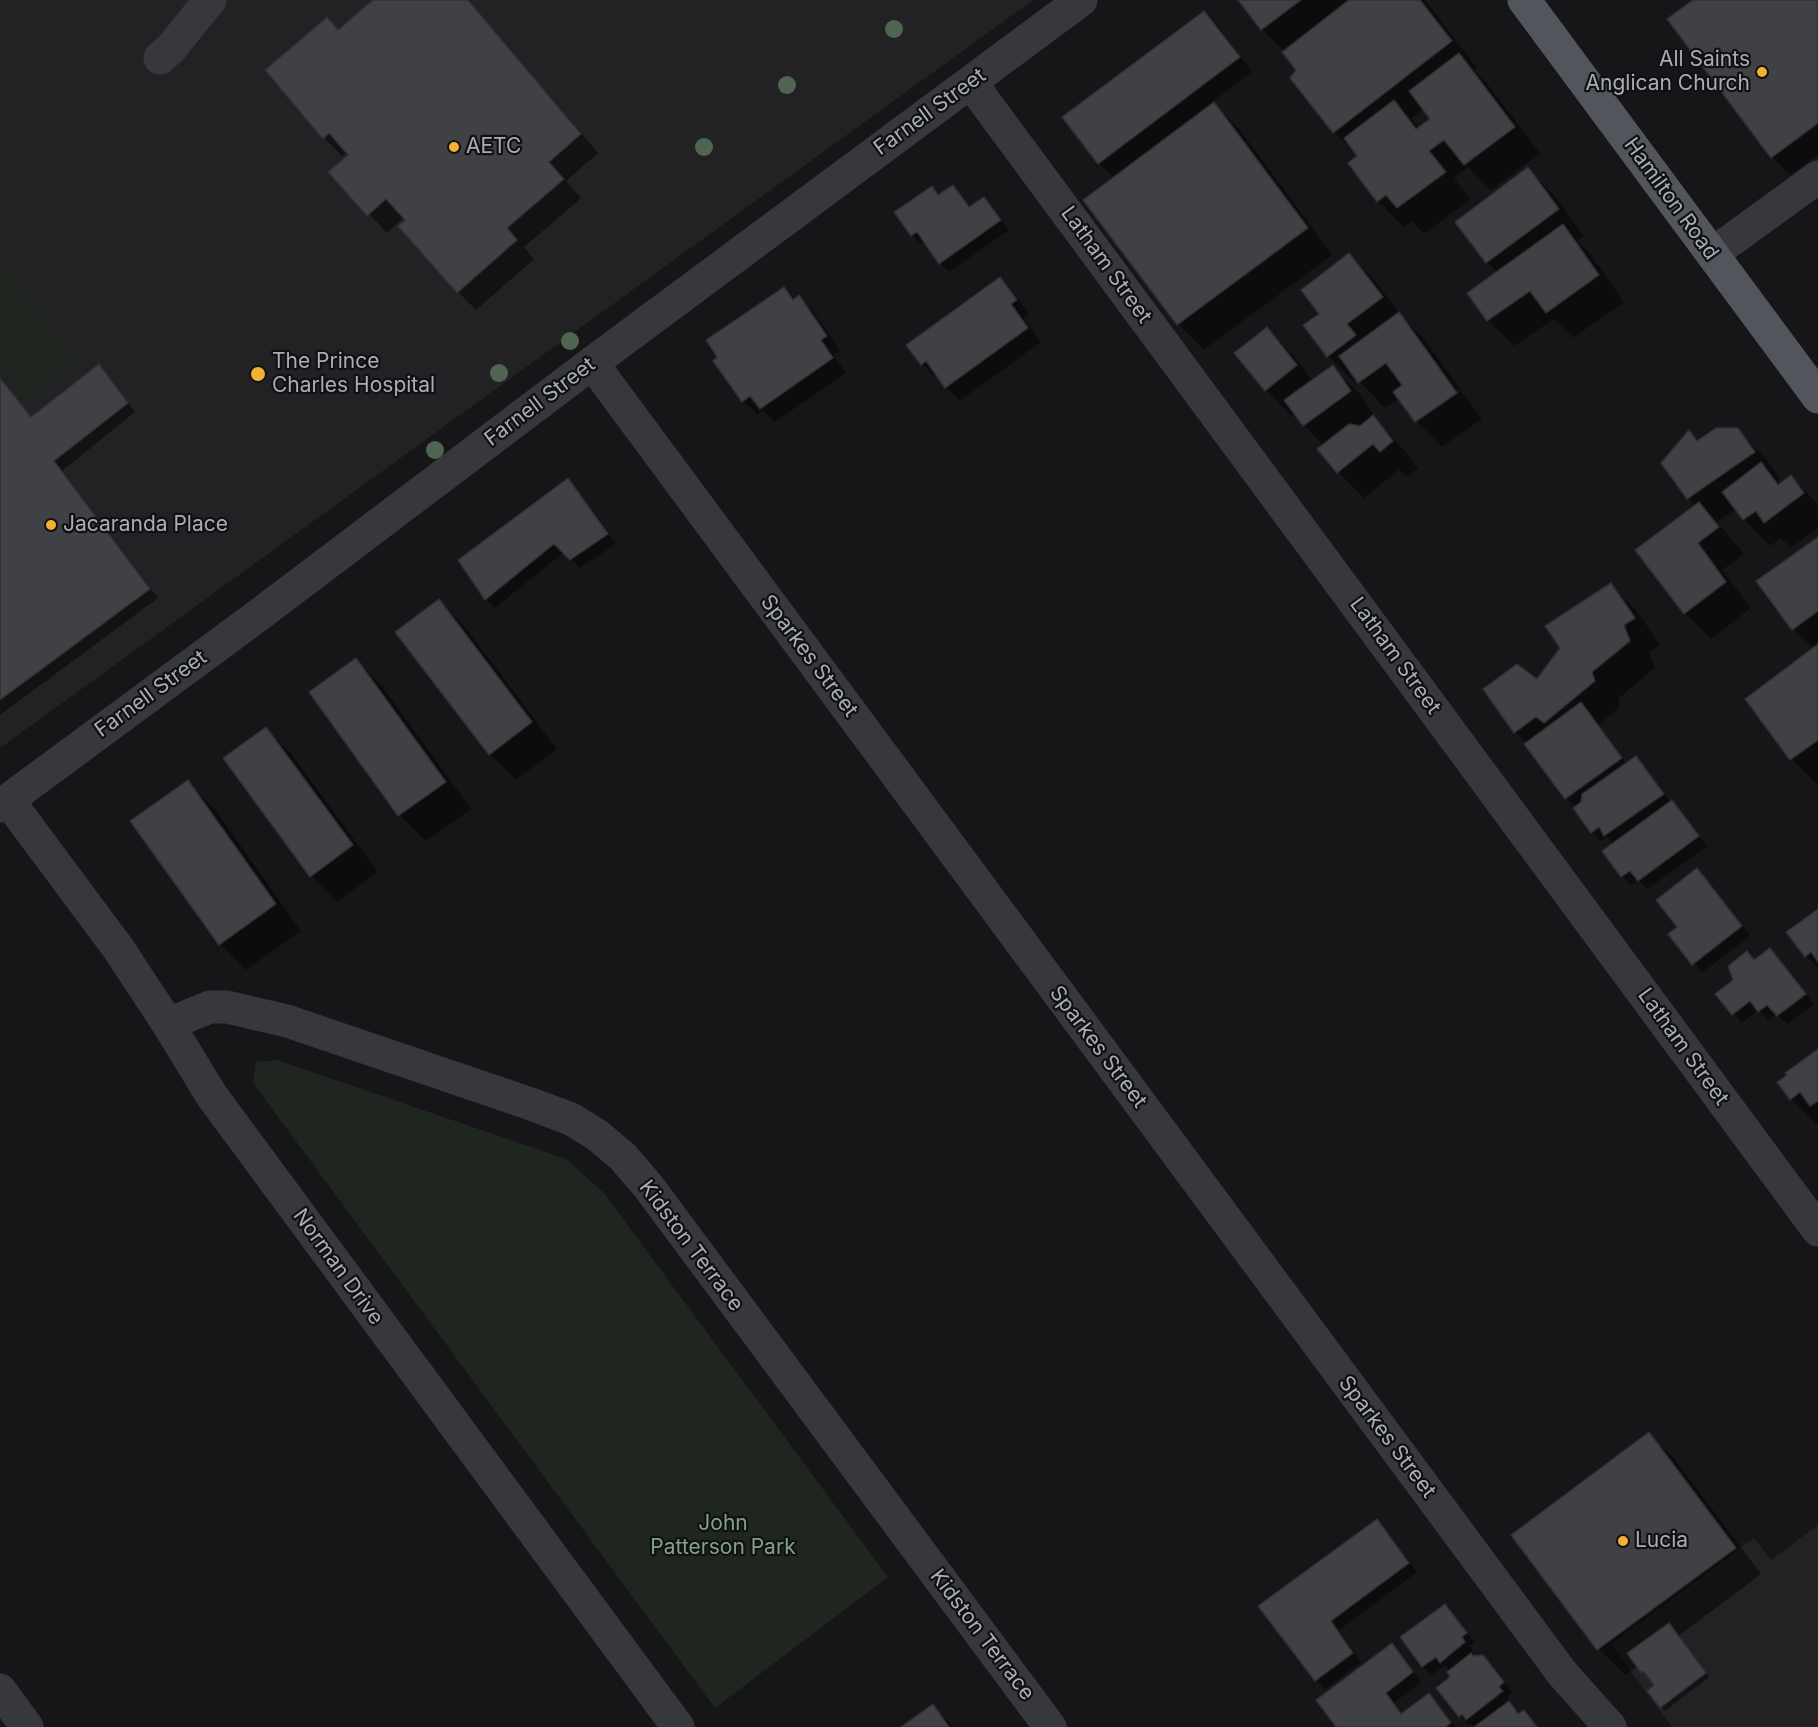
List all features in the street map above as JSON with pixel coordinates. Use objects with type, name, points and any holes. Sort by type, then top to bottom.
[{"type":"main road","name":"Hamilton Road","points":[[1524,0],[1818,397]]},
{"type":"street","points":[[160,58],[172,47],[210,0]]},
{"type":"street","name":"Farnell Street","points":[[4,803],[1081,0]]},
{"type":"street","name":"Latham Street","points":[[971,82],[1818,1230]]},
{"type":"street","points":[[1712,254],[1818,177]]},
{"type":"street","name":"Sparkes Street","points":[[592,363],[1555,1663],[1610,1727]]},
{"type":"street","name":"Norman Drive","points":[[4,803],[118,948],[212,1096],[678,1727]]},
{"type":"street","name":"Kidston Terrace","points":[[168,1024],[210,1007],[237,1009],[287,1021],[531,1104],[571,1119],[597,1135],[623,1157],[648,1186],[1050,1727]]},
{"type":"street","points":[[0,1690],[27,1727]]},
{"type":"shaded area","name":"The Prince Charles Hospital","points":[[0,0],[1033,0],[0,748]]},
{"type":"shaded area","points":[[1818,1525],[1818,1727],[1672,1727],[1611,1644],[1754,1538],[1771,1560]]},
{"type":"green space","points":[[0,260],[77,364],[26,401],[0,367]]},
{"type":"green space","name":"John Patterson Park","points":[[277,1060],[566,1159],[603,1192],[888,1577],[715,1708],[253,1083],[256,1062]]},
{"type":"building","name":"AETC","points":[[373,0],[468,0],[581,134],[549,162],[564,179],[507,228],[517,240],[457,293],[398,226],[405,220],[386,199],[367,216],[328,172],[348,155],[329,133],[323,139],[265,70],[327,17],[338,30]]},
{"type":"building","points":[[1238,0],[1301,0],[1261,30]]},
{"type":"building","points":[[1349,0],[1420,0],[1452,41],[1333,133],[1290,78],[1296,70],[1282,52]]},
{"type":"building","name":"All Saints Anglican Church","points":[[1693,0],[1818,0],[1818,123],[1771,158],[1667,19]]},
{"type":"building","points":[[1204,11],[1240,57],[1098,164],[1062,117]]},
{"type":"building","points":[[1459,53],[1515,127],[1464,165],[1444,140],[1429,151],[1446,172],[1397,208],[1386,195],[1377,202],[1348,163],[1357,156],[1344,138],[1394,100],[1416,129],[1430,119],[1409,91]]},
{"type":"building","points":[[1214,102],[1308,228],[1177,325],[1083,200]]},
{"type":"building","points":[[1528,167],[1559,209],[1486,263],[1455,222]]},
{"type":"building","points":[[953,185],[969,207],[984,197],[1001,220],[939,264],[917,232],[911,236],[894,212],[932,186],[938,195]]},
{"type":"building","points":[[1563,224],[1599,275],[1546,313],[1530,291],[1487,321],[1467,293]]},
{"type":"building","points":[[1349,253],[1383,297],[1347,324],[1356,335],[1327,357],[1303,325],[1319,314],[1301,290]]},
{"type":"building","points":[[1000,277],[1017,300],[1011,304],[1028,328],[945,388],[926,361],[921,365],[906,345]]},
{"type":"building","points":[[784,287],[793,300],[799,295],[827,336],[821,340],[833,358],[760,409],[750,396],[742,402],[713,361],[717,357],[706,340]]},
{"type":"building","points":[[1399,312],[1457,393],[1415,422],[1393,392],[1402,385],[1386,363],[1358,383],[1339,356]]},
{"type":"building","points":[[1267,327],[1297,365],[1265,391],[1234,353]]},
{"type":"building","name":"Jacaranda Place","points":[[99,364],[128,403],[54,461],[150,589],[0,700],[0,378],[31,417]]},
{"type":"building","points":[[1333,365],[1351,391],[1303,426],[1284,400]]},
{"type":"building","points":[[1373,415],[1393,441],[1380,452],[1373,444],[1337,473],[1317,449],[1349,424],[1360,426]]},
{"type":"building","points":[[1716,428],[1738,428],[1755,452],[1687,499],[1661,463],[1689,430],[1697,441]]},
{"type":"building","points":[[1761,462],[1778,485],[1791,475],[1804,493],[1764,523],[1756,511],[1743,520],[1722,492]]},
{"type":"building","points":[[568,478],[608,534],[570,560],[554,544],[485,600],[458,560]]},
{"type":"building","points":[[1699,502],[1719,527],[1698,543],[1726,582],[1684,614],[1635,550]]},
{"type":"building","points":[[1818,537],[1818,611],[1792,630],[1756,581]]},
{"type":"building","points":[[1611,583],[1635,618],[1624,625],[1630,641],[1592,672],[1595,681],[1544,723],[1536,717],[1514,733],[1483,689],[1517,664],[1537,679],[1560,648],[1545,626]]},
{"type":"building","points":[[439,599],[532,722],[489,755],[395,632]]},
{"type":"building","points":[[1818,644],[1818,740],[1790,760],[1745,699]]},
{"type":"building","points":[[356,658],[446,782],[398,816],[309,692]]},
{"type":"building","points":[[1581,702],[1622,758],[1565,799],[1524,744]]},
{"type":"building","points":[[266,727],[353,845],[310,877],[223,758]]},
{"type":"building","points":[[1636,756],[1664,794],[1604,836],[1599,827],[1591,833],[1573,808],[1581,802],[1582,794]]},
{"type":"building","points":[[188,780],[276,904],[219,945],[130,821]]},
{"type":"building","points":[[1672,800],[1699,836],[1638,881],[1630,871],[1621,877],[1602,851]]},
{"type":"building","points":[[1697,868],[1742,926],[1692,965],[1668,934],[1677,927],[1656,900]]},
{"type":"building","points":[[1818,909],[1818,962],[1811,952],[1805,957],[1786,932]]},
{"type":"building","points":[[1770,948],[1806,994],[1777,1016],[1767,1005],[1758,1012],[1750,1001],[1732,1015],[1715,994],[1733,980],[1728,966],[1747,951],[1754,960]]},
{"type":"building","points":[[1818,1049],[1818,1101],[1810,1106],[1800,1092],[1790,1100],[1777,1082],[1787,1075],[1785,1073]]},
{"type":"building","name":"Lucia","points":[[1649,1432],[1736,1548],[1597,1650],[1511,1535]]},
{"type":"building","points":[[1377,1519],[1409,1563],[1331,1621],[1353,1653],[1315,1681],[1258,1606]]},
{"type":"building","points":[[1445,1604],[1467,1633],[1462,1637],[1465,1642],[1440,1663],[1436,1657],[1422,1667],[1400,1637]]},
{"type":"building","points":[[1669,1623],[1706,1673],[1660,1708],[1647,1691],[1654,1685],[1643,1671],[1641,1673],[1627,1653]]},
{"type":"building","points":[[1392,1643],[1413,1672],[1386,1693],[1401,1714],[1429,1693],[1451,1723],[1445,1727],[1336,1727],[1316,1700]]},
{"type":"building","points":[[1471,1653],[1473,1656],[1483,1655],[1504,1682],[1499,1687],[1503,1691],[1466,1720],[1462,1714],[1459,1717],[1436,1688],[1450,1677],[1447,1672]]},
{"type":"building","points":[[1509,1701],[1518,1714],[1524,1710],[1537,1727],[1474,1727]]},
{"type":"building","points":[[933,1704],[949,1727],[901,1727]]},
{"type":"place","name":"All Saints Anglican Church","points":[[1762,72]]},
{"type":"place","name":"AETC","points":[[454,147]]},
{"type":"place","name":"The Prince Charles Hospital","points":[[258,374]]},
{"type":"place","name":"Jacaranda Place","points":[[51,525]]},
{"type":"place","name":"Lucia","points":[[1623,1541]]}]
